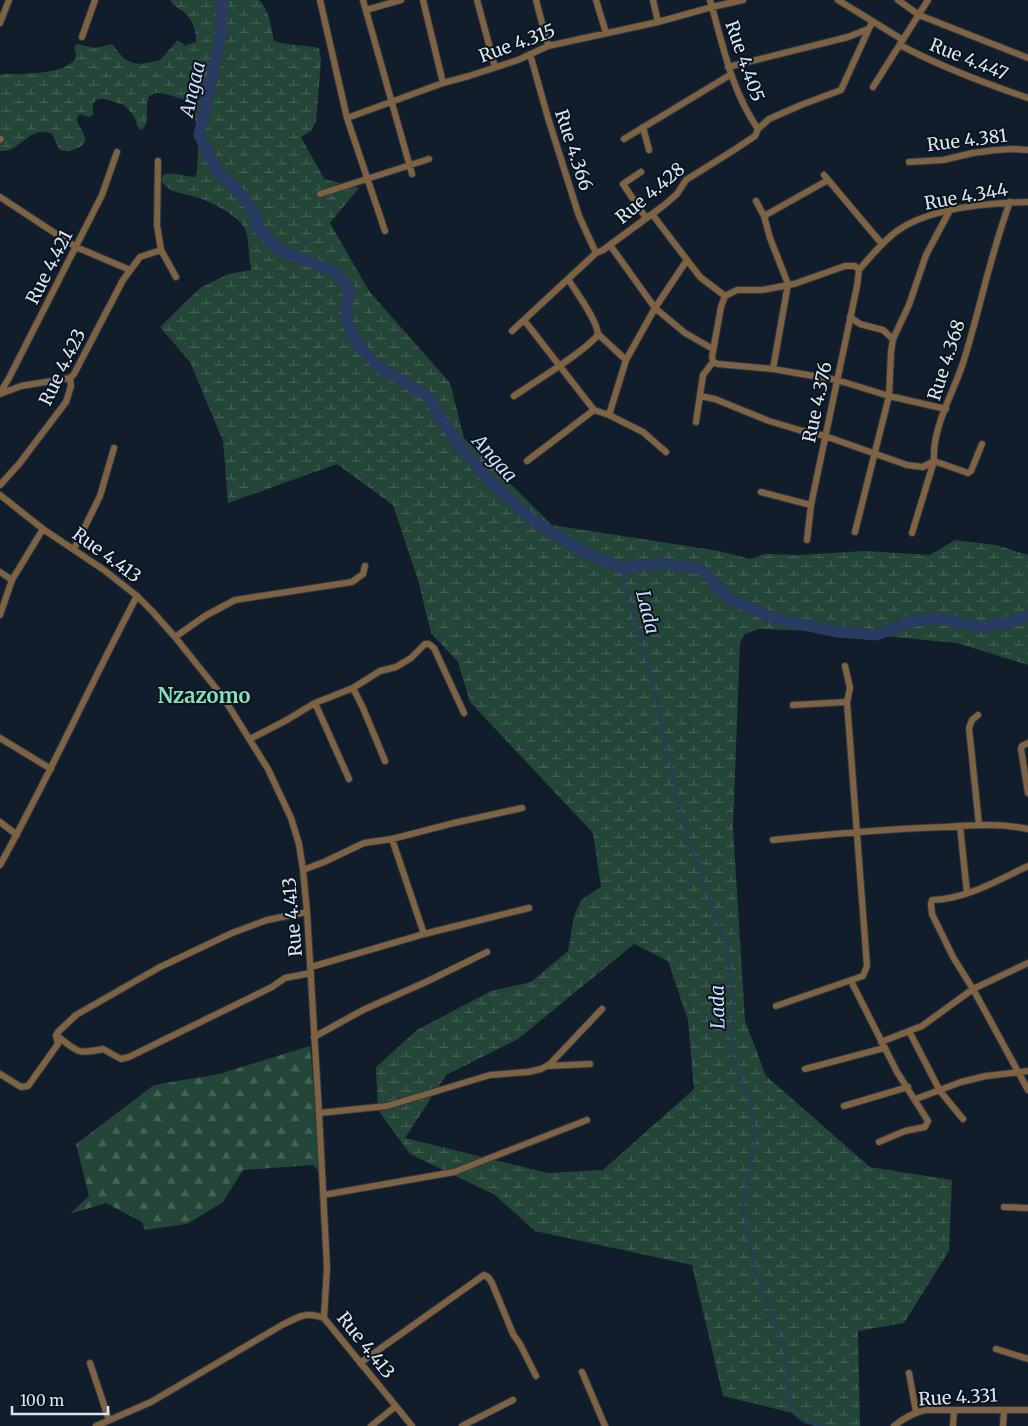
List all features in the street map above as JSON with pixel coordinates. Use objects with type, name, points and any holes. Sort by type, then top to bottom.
[{"type":"street","points":[[0,23],[9,0]]},
{"type":"street","points":[[82,37],[94,0]]},
{"type":"street","points":[[320,0],[347,118],[385,231]]},
{"type":"street","points":[[364,0],[412,174]]},
{"type":"street","points":[[366,10],[401,0]]},
{"type":"street","points":[[423,0],[443,83]]},
{"type":"street","points":[[477,0],[495,67]]},
{"type":"street","points":[[536,0],[548,46]]},
{"type":"street","points":[[596,0],[606,34]]},
{"type":"street","points":[[653,0],[658,22]]},
{"type":"street","name":"Rue 4.315","points":[[347,118],[443,83],[495,67],[548,46],[658,22],[711,3],[743,0]]},
{"type":"street","name":"Rue 4.447","points":[[838,0],[924,58],[982,82],[1028,98]]},
{"type":"street","points":[[898,0],[919,15],[1028,58]]},
{"type":"street","points":[[873,87],[928,0]]},
{"type":"street","name":"Rue 4.405","points":[[711,3],[730,75],[744,108],[758,129]]},
{"type":"street","name":"Rue 4.428","points":[[512,330],[596,253],[610,245],[677,194],[686,180],[754,136],[758,129],[769,119],[841,90],[872,22]]},
{"type":"street","points":[[728,66],[848,37],[868,29]]},
{"type":"street","name":"Rue 4.366","points":[[530,54],[548,118],[580,216],[596,253]]},
{"type":"street","points":[[624,139],[730,75]]},
{"type":"street","points":[[643,127],[649,150]]},
{"type":"street","name":"Rue 4.381","points":[[909,162],[943,160],[996,150],[1028,150]]},
{"type":"street","name":"Rue 4.421","points":[[0,393],[10,378],[102,195],[117,152]]},
{"type":"street","points":[[320,194],[430,159]]},
{"type":"street","points":[[158,161],[157,225],[161,250],[176,277]]},
{"type":"street","points":[[641,172],[623,184],[646,218]]},
{"type":"street","points":[[764,216],[826,178],[882,244]]},
{"type":"street","points":[[0,197],[76,247],[130,270]]},
{"type":"street","points":[[756,201],[764,216],[770,238],[788,284],[774,369]]},
{"type":"street","name":"Rue 4.344","points":[[859,270],[882,244],[897,231],[920,218],[950,210],[1010,202],[1028,202]]},
{"type":"street","name":"Rue 4.368","points":[[912,533],[934,461],[938,433],[963,364],[998,232],[1010,202]]},
{"type":"street","points":[[855,532],[889,396],[893,339],[909,305],[926,255],[950,210]]},
{"type":"street","points":[[652,214],[700,277],[725,296]]},
{"type":"street","points":[[610,245],[655,308],[685,333],[713,349]]},
{"type":"street","name":"Rue 4.423","points":[[0,485],[19,464],[66,402],[71,386],[70,378],[123,280],[140,257],[161,250]]},
{"type":"street","points":[[609,415],[626,360],[655,308],[687,260]]},
{"type":"street","points":[[696,422],[703,375],[713,362],[713,349],[725,296],[737,290],[762,290],[794,284],[845,266],[855,266],[859,270]]},
{"type":"street","name":"Rue 4.376","points":[[807,540],[811,506],[859,270]]},
{"type":"street","points":[[514,396],[579,352],[596,338],[598,334],[598,328],[568,279]]},
{"type":"street","points":[[850,317],[860,324],[883,330],[893,339]]},
{"type":"street","points":[[524,320],[594,410],[609,415],[643,432],[666,452]]},
{"type":"street","points":[[598,334],[626,360]]},
{"type":"street","points":[[713,362],[774,369],[837,380],[889,396],[946,409]]},
{"type":"street","points":[[0,393],[21,386],[70,378]]},
{"type":"street","points":[[700,396],[716,399],[769,421],[825,436],[907,465],[923,467],[934,461],[968,473],[971,471],[982,444]]},
{"type":"street","points":[[527,461],[594,410]]},
{"type":"street","points":[[74,549],[100,496],[114,448]]},
{"type":"street","points":[[761,492],[811,506]]},
{"type":"street","name":"Rue 4.413","points":[[0,495],[43,529],[74,549],[136,596],[175,637],[223,697],[250,739],[268,769],[291,818],[299,844],[303,870],[311,970],[326,1268],[324,1318],[412,1426]]},
{"type":"street","points":[[0,615],[12,580],[43,529]]},
{"type":"street","points":[[175,637],[205,616],[235,600],[352,582],[363,574],[365,566]]},
{"type":"street","points":[[0,572],[12,580]]},
{"type":"street","points":[[0,866],[51,769],[136,596]]},
{"type":"street","points":[[250,739],[314,703],[352,688],[373,674],[396,667],[411,658],[426,644],[434,648],[464,713]]},
{"type":"street","points":[[776,1006],[863,976],[867,966],[847,702],[850,688],[845,666]]},
{"type":"street","points":[[352,688],[363,708],[385,762]]},
{"type":"street","points":[[793,705],[847,702]]},
{"type":"street","points":[[314,703],[348,779]]},
{"type":"street","points":[[978,715],[972,720],[969,728],[979,824]]},
{"type":"street","points":[[0,738],[51,769]]},
{"type":"street","points":[[1028,743],[1022,746],[1021,750],[1028,793]]},
{"type":"street","points":[[303,870],[364,843],[392,839],[522,808]]},
{"type":"street","points":[[0,822],[17,835]]},
{"type":"street","points":[[773,840],[979,824],[1028,829]]},
{"type":"street","points":[[960,826],[966,893]]},
{"type":"street","points":[[392,839],[424,934]]},
{"type":"street","points":[[1028,866],[980,889],[940,900],[932,900],[931,904],[932,914],[948,948],[973,989],[1028,1090]]},
{"type":"street","points":[[56,1035],[78,1051],[85,1053],[103,1049],[121,1059],[129,1057],[272,987],[286,978],[424,934],[529,908]]},
{"type":"street","points":[[56,1035],[76,1014],[160,967],[232,933],[267,920],[307,912]]},
{"type":"street","points":[[314,1037],[363,1010],[487,952]]},
{"type":"street","points":[[805,1069],[883,1045],[922,1026],[973,989],[1027,964]]},
{"type":"street","points":[[851,981],[897,1072],[916,1099],[928,1121],[925,1127],[905,1131],[879,1142]]},
{"type":"street","points":[[547,1066],[602,1009]]},
{"type":"street","points":[[910,1031],[940,1091],[963,1119]]},
{"type":"street","points":[[0,1074],[21,1087],[28,1086],[58,1044],[56,1035]]},
{"type":"street","points":[[319,1113],[387,1106],[490,1075],[528,1072],[547,1066],[590,1064]]},
{"type":"street","points":[[916,1099],[961,1082],[986,1076],[1001,1076],[1028,1071]]},
{"type":"street","points":[[844,1106],[908,1087]]},
{"type":"street","points":[[323,1194],[454,1172],[587,1120]]},
{"type":"street","points":[[1004,1207],[1028,1208]]},
{"type":"street","points":[[360,1363],[484,1275],[492,1282],[513,1334],[536,1376]]},
{"type":"street","points":[[96,1426],[151,1402],[282,1325],[303,1315],[313,1314],[324,1318]]},
{"type":"street","points":[[996,1350],[1028,1359]]},
{"type":"street","points":[[90,1363],[109,1420]]},
{"type":"street","points":[[582,1372],[605,1426]]},
{"type":"street","points":[[909,1373],[916,1412]]},
{"type":"street","points":[[462,1426],[513,1400]]},
{"type":"street","points":[[371,1426],[396,1406]]},
{"type":"street","points":[[953,1426],[954,1410]]},
{"type":"street","points":[[1003,1426],[1004,1410]]},
{"type":"street","name":"Rue 4.331","points":[[894,1426],[916,1412],[1028,1410]]},
{"type":"green space","points":[[170,0],[259,0],[268,14],[274,41],[319,48],[321,61],[316,122],[311,131],[301,137],[324,179],[359,188],[330,223],[369,291],[450,383],[464,438],[552,525],[719,551],[750,559],[765,554],[798,555],[865,551],[930,555],[955,540],[996,545],[1028,555],[1028,665],[957,643],[838,632],[759,629],[745,634],[740,643],[733,827],[745,1021],[766,1076],[870,1167],[952,1180],[949,1251],[904,1323],[858,1331],[860,1426],[814,1426],[793,1413],[723,1396],[692,1265],[535,1231],[495,1195],[410,1154],[378,1110],[376,1067],[417,1030],[491,991],[531,982],[568,951],[574,916],[581,900],[601,887],[593,833],[470,702],[458,662],[431,633],[418,580],[393,505],[337,464],[228,503],[223,441],[190,362],[160,327],[200,288],[228,274],[252,270],[247,234],[242,224],[216,206],[199,198],[172,191],[161,180],[163,175],[167,174],[196,176],[199,129],[188,103],[185,100],[165,94],[152,94],[147,102],[147,121],[141,130],[138,128],[134,116],[124,105],[105,99],[98,99],[93,103],[93,115],[89,117],[80,114],[77,118],[85,139],[81,146],[69,151],[61,150],[52,134],[42,132],[36,133],[8,151],[0,151],[0,75],[59,69],[72,63],[76,54],[74,47],[77,44],[95,48],[112,44],[124,59],[133,63],[141,64],[160,60],[177,41],[183,43],[184,46],[196,42],[195,30],[191,20]],"holes":[[[634,944],[668,961],[688,1020],[694,1089],[603,1170],[548,1173],[405,1138],[446,1075],[518,1039]]]},
{"type":"green space","points":[[310,1046],[321,1174],[313,1165],[243,1170],[223,1202],[187,1224],[145,1230],[142,1222],[106,1203],[70,1214],[89,1196],[76,1144],[154,1085],[219,1074]]},
{"type":"waterway","name":"Angaa","points":[[222,0],[221,37],[199,135],[218,172],[237,190],[258,216],[255,225],[279,250],[334,271],[349,288],[346,320],[359,346],[380,368],[428,396],[458,443],[486,477],[532,520],[587,554],[622,568],[663,563],[701,569],[728,598],[775,619],[838,632],[877,635],[908,622],[939,618],[979,627],[1012,622],[1028,616]]},
{"type":"waterway","name":"Lada","points":[[622,568],[627,596],[658,707],[682,818],[700,873],[728,947],[733,1001],[731,1054],[750,1101],[756,1136],[743,1207],[755,1269],[786,1355],[787,1384],[793,1413],[804,1422],[824,1426]]},
{"type":"district","name":"Nzazomo","points":[[204,695]]}]
